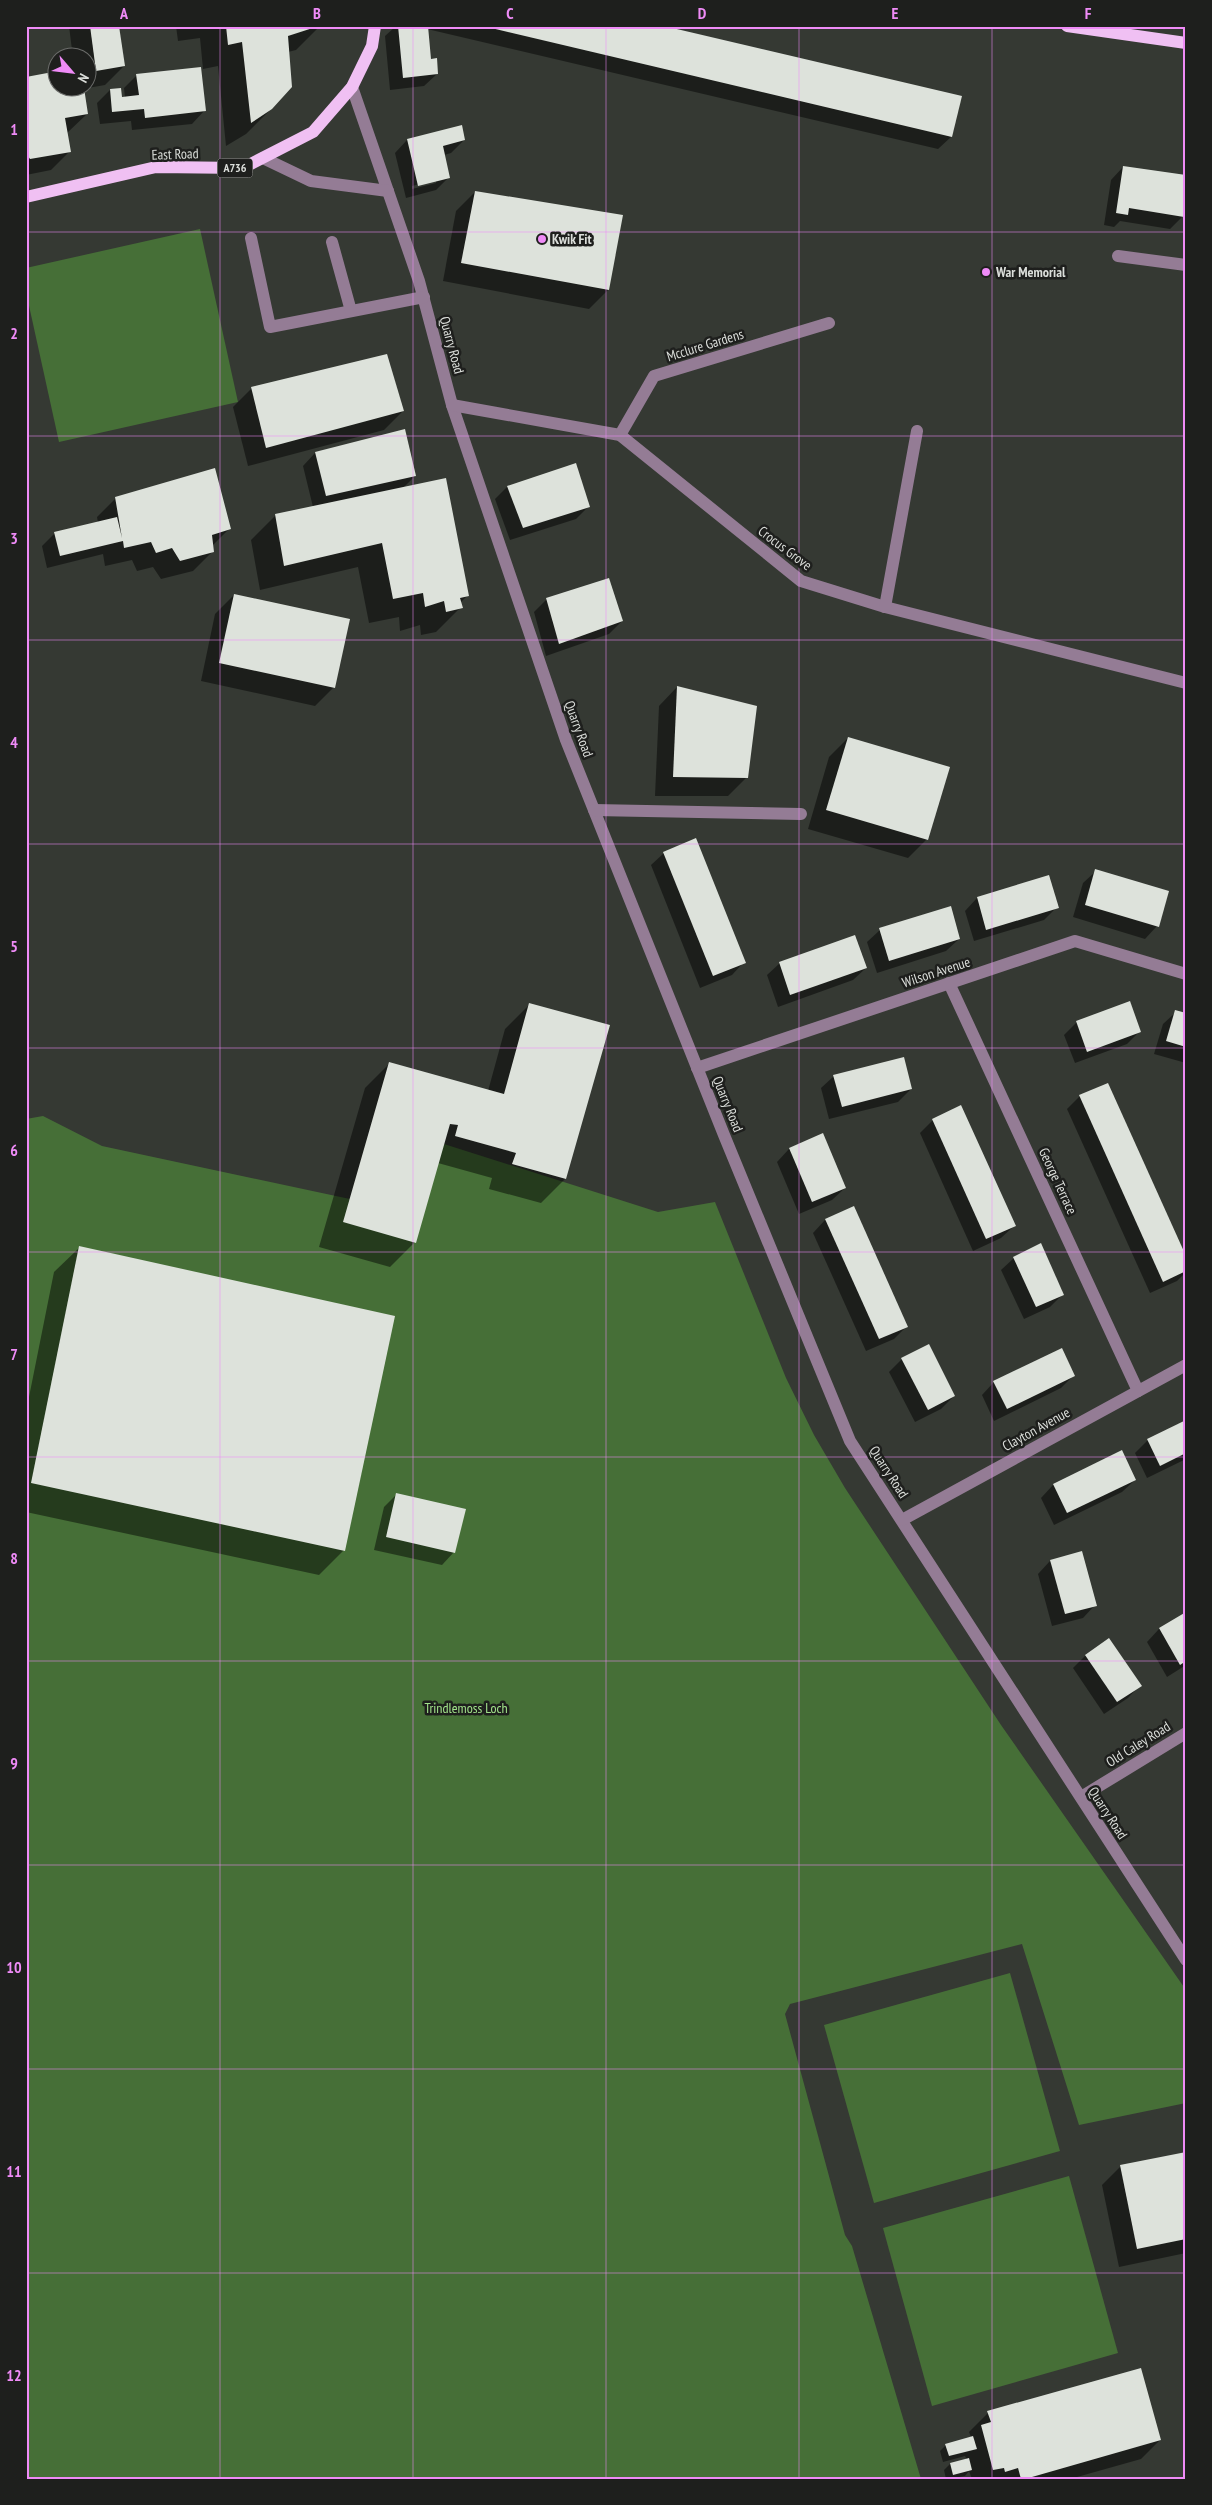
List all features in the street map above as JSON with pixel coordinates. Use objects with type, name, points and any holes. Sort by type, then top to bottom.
[{"type":"main road","name":"East Road","points":[[26,197],[156,167],[243,168],[313,132],[352,87],[372,46],[375,26]]},
{"type":"main road","points":[[1067,26],[1141,32],[1186,42]]},
{"type":"street","name":"Quarry Road","points":[[352,87],[424,297],[452,405],[566,740],[697,1068],[850,1441],[1186,1960]]},
{"type":"street","points":[[263,158],[311,181],[388,191]]},
{"type":"street","points":[[251,238],[270,327],[424,297]]},
{"type":"street","points":[[332,242],[351,312]]},
{"type":"street","points":[[1118,256],[1186,265]]},
{"type":"street","name":"Mcclure Gardens","points":[[620,435],[654,376],[829,322]]},
{"type":"street","name":"Crocus Grove","points":[[452,405],[620,435],[801,581],[884,608],[1186,683]]},
{"type":"street","points":[[884,608],[917,431]]},
{"type":"street","points":[[594,810],[801,814]]},
{"type":"street","name":"Wilson Avenue","points":[[697,1068],[1075,942],[1186,974]]},
{"type":"street","name":"George Terrace","points":[[949,983],[1138,1391]]},
{"type":"street","name":"Clayton Avenue","points":[[902,1520],[1186,1365]]},
{"type":"street","name":"Old Caley Road","points":[[1081,1797],[1186,1733]]},
{"type":"green space","points":[[200,229],[238,402],[59,442],[26,292],[26,268]]},
{"type":"green space","name":"Trindlemoss Loch","points":[[43,1116],[102,1146],[378,1205],[425,1138],[658,1212],[715,1202],[786,1378],[814,1435],[845,1488],[1001,1725],[1186,1990],[1186,2103],[1079,2125],[1022,1944],[790,2004],[785,2014],[845,2235],[852,2246],[921,2479],[26,2479],[26,1119]]},
{"type":"green space","points":[[1010,1973],[1060,2151],[874,2203],[824,2025]]},
{"type":"green space","points":[[1069,2176],[1118,2353],[932,2406],[883,2228]]},
{"type":"building","points":[[90,26],[119,26],[125,66],[98,71],[98,48],[93,48]]},
{"type":"building","points":[[226,26],[319,26],[288,36],[292,87],[272,109],[251,123],[242,42],[228,45]]},
{"type":"building","points":[[398,26],[428,26],[431,59],[437,58],[438,74],[403,78]]},
{"type":"building","points":[[483,26],[664,26],[962,96],[952,137]]},
{"type":"building","points":[[201,67],[206,111],[145,118],[144,109],[112,112],[110,89],[121,88],[122,97],[139,95],[136,74]]},
{"type":"building","points":[[48,73],[48,98],[86,98],[88,114],[65,118],[71,152],[30,159],[26,153],[26,77]]},
{"type":"building","points":[[462,125],[465,140],[443,146],[450,178],[418,186],[407,139]]},
{"type":"building","points":[[1123,166],[1186,175],[1184,217],[1129,208],[1128,215],[1116,213]]},
{"type":"building","name":"Kwik Fit","points":[[475,191],[623,215],[609,290],[461,263]]},
{"type":"building","points":[[387,354],[404,411],[266,448],[251,387]]},
{"type":"building","points":[[405,429],[416,476],[326,496],[315,452]]},
{"type":"building","points":[[576,463],[590,507],[523,528],[507,486]]},
{"type":"building","points":[[215,468],[231,529],[212,535],[214,552],[180,561],[172,548],[156,553],[151,542],[124,548],[123,541],[60,556],[54,532],[117,517],[122,538],[115,497]]},
{"type":"building","points":[[446,478],[469,596],[460,598],[463,608],[446,612],[444,601],[425,607],[423,593],[393,599],[382,543],[284,566],[275,514]]},
{"type":"building","points":[[609,578],[623,621],[559,644],[546,598]]},
{"type":"building","points":[[234,594],[350,619],[335,688],[219,663]]},
{"type":"building","points":[[677,686],[757,706],[748,778],[673,777]]},
{"type":"building","points":[[848,737],[950,767],[928,840],[826,810]]},
{"type":"building","points":[[696,838],[746,963],[713,976],[663,852]]},
{"type":"building","points":[[1095,869],[1169,891],[1159,927],[1085,905]]},
{"type":"building","points":[[1049,875],[1059,908],[986,930],[977,897]]},
{"type":"building","points":[[951,906],[960,939],[889,961],[879,928]]},
{"type":"building","points":[[855,935],[867,968],[790,995],[779,962]]},
{"type":"building","points":[[1130,1001],[1141,1032],[1087,1052],[1076,1021]]},
{"type":"building","points":[[529,1003],[610,1025],[566,1179],[512,1164],[516,1153],[455,1136],[458,1125],[450,1124],[416,1243],[343,1222],[389,1062],[504,1094]]},
{"type":"building","points":[[1175,1010],[1186,1013],[1186,1047],[1166,1041]]},
{"type":"building","points":[[904,1057],[912,1089],[842,1107],[833,1075]]},
{"type":"building","points":[[1108,1083],[1186,1256],[1186,1271],[1163,1282],[1079,1095]]},
{"type":"building","points":[[961,1105],[1016,1226],[986,1239],[932,1119]]},
{"type":"building","points":[[823,1133],[846,1188],[812,1202],[789,1148]]},
{"type":"building","points":[[854,1206],[908,1327],[879,1339],[825,1219]]},
{"type":"building","points":[[1041,1243],[1064,1295],[1036,1307],[1013,1257]]},
{"type":"building","points":[[79,1246],[395,1316],[345,1551],[31,1483]]},
{"type":"building","points":[[929,1344],[955,1396],[928,1410],[901,1358]]},
{"type":"building","points":[[1062,1348],[1075,1376],[1007,1409],[993,1381]]},
{"type":"building","points":[[1186,1420],[1186,1453],[1160,1466],[1147,1439]]},
{"type":"building","points":[[1122,1450],[1136,1480],[1067,1513],[1053,1484]]},
{"type":"building","points":[[396,1493],[466,1509],[455,1553],[386,1537]]},
{"type":"building","points":[[1082,1551],[1097,1606],[1065,1614],[1050,1560]]},
{"type":"building","points":[[1186,1612],[1186,1661],[1180,1665],[1159,1628]]},
{"type":"building","points":[[1109,1638],[1142,1686],[1117,1702],[1085,1655]]},
{"type":"building","points":[[1186,2152],[1186,2239],[1137,2249],[1120,2165]]},
{"type":"building","points":[[1141,2368],[1161,2440],[1025,2479],[1021,2479],[1018,2468],[1005,2472],[1004,2468],[993,2470],[981,2425],[991,2422],[987,2411]]},
{"type":"building","points":[[973,2436],[977,2449],[949,2456],[945,2444]]},
{"type":"building","points":[[969,2458],[972,2470],[953,2475],[950,2463]]},
{"type":"place","name":"Kwik Fit","points":[[542,239]]},
{"type":"place","name":"War Memorial","points":[[986,272]]}]
